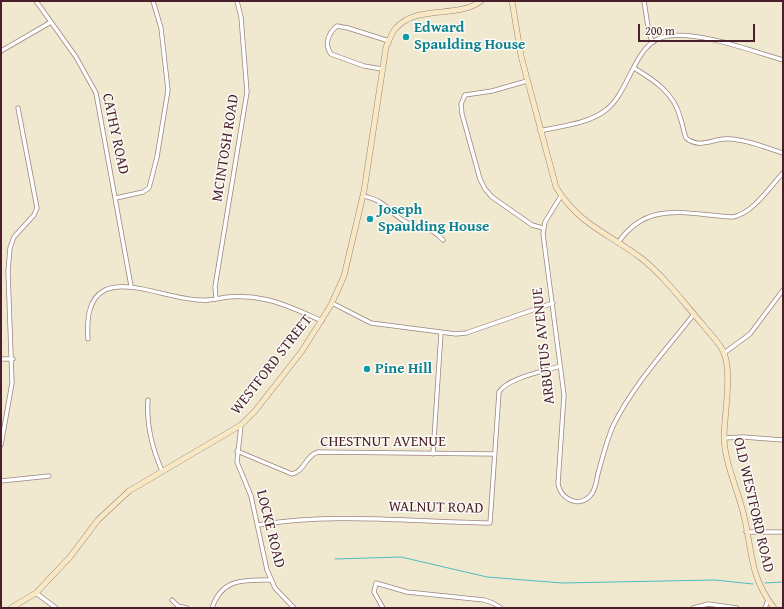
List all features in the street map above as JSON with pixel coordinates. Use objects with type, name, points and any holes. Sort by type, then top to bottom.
[{"type":"main road","name":"WESTFORD STREET","points":[[11,608],[36,593],[61,567],[111,506],[138,484],[241,425],[255,411],[302,351],[322,321],[344,276],[363,196],[382,69],[386,47],[389,41],[396,28],[410,18],[427,13],[467,8],[481,1]]},
{"type":"main road","name":"OLD WESTFORD ROAD","points":[[512,1],[527,81],[551,172],[561,196],[582,219],[641,258],[656,271],[694,314],[724,353],[727,372],[724,438],[755,575],[768,600],[774,608]]},
{"type":"street","name":"CATHY ROAD","points":[[36,1],[76,57],[96,93],[131,286]]},
{"type":"street","points":[[116,198],[144,192],[149,188],[152,182],[157,157],[168,90],[162,28],[153,1]]},
{"type":"street","name":"MCINTOSH ROAD","points":[[216,299],[215,287],[247,92],[241,17],[237,1]]},
{"type":"street","points":[[644,1],[648,33],[652,41]]},
{"type":"street","points":[[1,51],[51,22]]},
{"type":"street","points":[[382,69],[364,66],[331,54],[327,49],[327,45],[333,29],[337,26],[389,41]]},
{"type":"street","points":[[540,131],[597,116],[613,103],[622,91],[645,48],[652,41],[667,36],[694,36],[783,60]]},
{"type":"street","points":[[634,68],[653,80],[671,96],[680,116],[686,138],[691,142],[697,144],[731,139],[783,153]]},
{"type":"street","points":[[527,81],[492,91],[471,93],[462,99],[461,104],[476,166],[485,189],[492,197],[532,225],[543,228],[561,196]]},
{"type":"street","points":[[1,445],[12,383],[13,359],[8,271],[10,248],[14,237],[34,215],[38,208],[18,108]]},
{"type":"street","points":[[618,243],[626,232],[644,218],[656,214],[671,213],[733,217],[741,215],[753,205],[783,173]]},
{"type":"street","points":[[363,196],[376,198],[408,223],[436,231],[443,240]]},
{"type":"street","name":"ARBUTUS AVENUE","points":[[543,228],[564,409],[558,484],[561,493],[565,497],[573,501],[579,501],[587,498],[594,491],[605,446],[619,415],[639,385],[694,314]]},
{"type":"street","points":[[88,339],[89,312],[97,297],[105,291],[123,286],[131,286],[185,299],[202,300],[246,297],[270,300],[322,321]]},
{"type":"street","points":[[724,353],[750,334],[783,290]]},
{"type":"street","points":[[332,303],[371,323],[456,334],[466,333],[552,303]]},
{"type":"street","points":[[433,454],[440,333]]},
{"type":"street","points":[[1,359],[13,359]]},
{"type":"street","name":"WALNUT ROAD","points":[[258,525],[285,520],[328,518],[490,523],[497,402],[501,388],[516,380],[560,366]]},
{"type":"street","points":[[148,400],[149,434],[152,448],[162,471]]},
{"type":"street","name":"LOCKE ROAD","points":[[241,425],[237,451],[238,465],[251,496],[270,580],[278,592],[294,608]]},
{"type":"street","points":[[724,438],[743,437],[783,440]]},
{"type":"street","name":"CHESTNUT AVENUE","points":[[237,451],[292,474],[297,473],[310,456],[318,452],[494,454]]},
{"type":"street","points":[[1,481],[49,476]]},
{"type":"street","points":[[746,532],[783,532]]},
{"type":"street","points":[[212,608],[217,596],[230,584],[242,580],[270,580]]},
{"type":"street","points":[[383,608],[374,592],[376,583],[406,592],[484,600],[494,603],[501,608]]},
{"type":"street","points":[[36,593],[56,608]]},
{"type":"street","points":[[172,600],[178,606],[187,608]]},
{"type":"street","points":[[765,608],[768,600]]},
{"type":"street","points":[[693,608],[708,604],[737,608]]},
{"type":"waterway","points":[[335,559],[401,557],[487,577],[562,583],[715,580],[753,584]]},
{"type":"waterway","points":[[765,583],[783,582]]},
{"type":"place","name":"Edward Spaulding House","points":[[406,37]]},
{"type":"place","name":"Joseph Spaulding House","points":[[370,219]]},
{"type":"place","name":"Pine Hill","points":[[367,369]]}]
